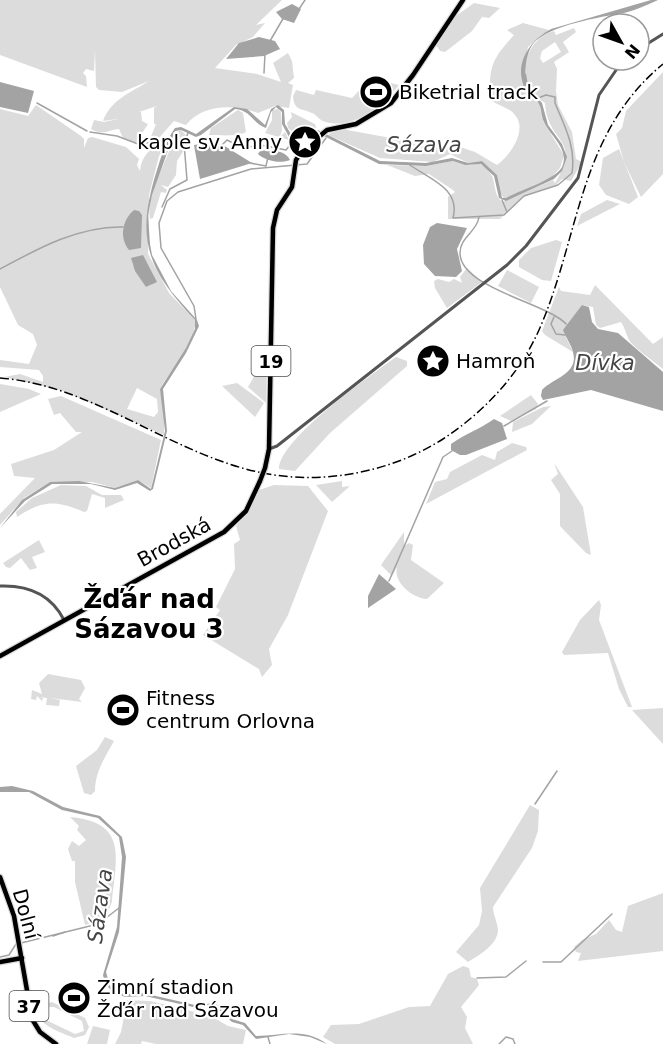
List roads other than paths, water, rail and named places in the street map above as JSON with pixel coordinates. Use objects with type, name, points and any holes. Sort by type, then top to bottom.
[{"type":"main road","name":"19","points":[[269,449],[273,228],[279,206],[292,187],[295,165],[302,151],[322,134],[356,124],[390,102],[413,75],[463,0]]},
{"type":"main road","name":"Brodská","points":[[0,656],[224,532],[246,511],[265,468],[269,449]]},
{"type":"main road","name":"Dolní","points":[[0,877],[11,906],[22,958]]},
{"type":"main road","points":[[0,962],[22,958]]},
{"type":"main road","name":"37","points":[[22,958],[32,1019],[40,1032],[56,1044]]},
{"type":"street","points":[[269,449],[277,446],[521,251],[578,178],[599,95],[615,72]]},
{"type":"street","points":[[0,586],[34,590],[53,604],[64,620]]},
{"type":"water","points":[[651,0],[658,0],[628,12],[610,12]]},
{"type":"water","points":[[292,4],[301,9],[294,23],[282,19],[276,12]]},
{"type":"water","points":[[591,17],[591,20],[562,27],[540,37],[530,48],[525,68],[525,84],[542,103],[548,125],[562,144],[567,157],[562,171],[554,179],[506,201],[499,198],[494,176],[481,164],[465,165],[453,161],[426,166],[379,164],[318,133],[298,140],[289,137],[282,124],[282,112],[276,107],[271,112],[266,128],[245,112],[235,109],[196,137],[181,130],[175,131],[152,195],[148,215],[150,244],[152,255],[171,291],[197,320],[199,326],[186,353],[163,389],[167,431],[153,489],[150,491],[137,483],[115,490],[91,484],[52,484],[25,501],[0,528],[22,500],[50,482],[79,481],[115,488],[138,480],[151,489],[165,431],[160,389],[195,329],[195,320],[166,285],[156,268],[150,252],[147,234],[147,215],[150,194],[162,154],[175,128],[181,127],[196,134],[234,107],[247,109],[265,125],[271,109],[278,105],[284,110],[285,124],[292,136],[298,137],[318,130],[380,161],[426,163],[452,158],[468,163],[482,161],[497,175],[502,198],[506,198],[552,176],[562,167],[564,160],[558,143],[544,122],[539,104],[527,91],[521,77],[526,53],[531,46],[537,39],[551,29]]},
{"type":"water","points":[[259,37],[275,41],[280,49],[264,56],[226,59],[239,43]]},
{"type":"water","points":[[0,82],[34,91],[28,113],[0,107]]},
{"type":"water","points":[[208,143],[223,145],[252,163],[200,179],[194,145]]},
{"type":"water","points":[[260,151],[281,152],[290,160],[278,162],[269,160],[258,154]]},
{"type":"water","points":[[134,210],[139,211],[142,215],[141,248],[129,250],[124,240],[123,229]]},
{"type":"water","points":[[437,223],[467,228],[457,249],[462,271],[456,277],[435,276],[424,264],[423,245],[430,227]]},
{"type":"water","points":[[143,255],[157,282],[146,287],[135,271],[131,258]]},
{"type":"water","name":"Dívka","points":[[582,305],[589,307],[592,322],[598,329],[618,333],[663,372],[663,411],[591,390],[543,400],[542,390],[569,371],[572,366],[573,352],[563,330]]},
{"type":"water","points":[[494,419],[502,423],[507,439],[466,455],[460,455],[451,450],[451,444]]},
{"type":"water","points":[[379,574],[396,589],[368,608],[368,596]]},
{"type":"water","points":[[12,786],[33,791],[63,807],[100,816],[122,837],[126,857],[119,932],[106,972],[110,986],[123,994],[143,993],[195,1005],[215,1003],[232,1019],[245,1023],[256,1036],[287,1034],[256,1039],[243,1025],[232,1022],[214,1005],[193,1007],[145,996],[125,997],[113,992],[105,984],[103,975],[117,927],[122,857],[119,837],[98,818],[62,810],[29,792],[0,792],[0,787]]},
{"type":"water","points":[[290,1034],[301,1034],[318,1039],[327,1044],[310,1037]]},
{"type":"waterway","points":[[299,9],[305,0]]},
{"type":"waterway","points":[[270,41],[284,17]]},
{"type":"waterway","points":[[264,73],[265,54]]},
{"type":"waterway","name":"Sázava","points":[[524,75],[526,87],[535,96]]},
{"type":"waterway","points":[[407,163],[448,192],[454,208],[453,218],[504,215],[524,196],[558,185],[572,173],[571,146],[555,103],[555,97],[546,95],[538,98]]},
{"type":"waterway","points":[[37,103],[87,131]]},
{"type":"waterway","points":[[90,132],[117,136],[138,144],[171,140]]},
{"type":"waterway","points":[[162,207],[170,189],[187,180],[184,143],[188,133]]},
{"type":"waterway","points":[[196,319],[194,306],[161,248],[159,223],[167,201],[178,192],[251,169],[307,164],[326,138]]},
{"type":"waterway","points":[[222,145],[227,140],[243,148],[261,145],[286,150],[295,139]]},
{"type":"waterway","points":[[250,163],[266,166],[268,157]]},
{"type":"waterway","points":[[502,200],[507,212]]},
{"type":"waterway","points":[[479,217],[461,247],[460,253],[464,265],[474,276],[489,285],[556,316],[566,324]]},
{"type":"waterway","points":[[0,269],[44,246],[75,234],[123,227]]},
{"type":"waterway","points":[[554,317],[551,324],[556,334],[565,335]]},
{"type":"waterway","points":[[504,426],[547,401]]},
{"type":"waterway","points":[[389,581],[443,457],[452,451]]},
{"type":"waterway","points":[[535,804],[557,771]]},
{"type":"waterway","points":[[21,943],[98,924],[119,908]]},
{"type":"waterway","points":[[543,962],[561,962],[612,914]]},
{"type":"waterway","points":[[53,936],[65,932]]},
{"type":"waterway","points":[[0,957],[9,955],[16,944]]},
{"type":"waterway","points":[[477,978],[506,977],[526,961]]},
{"type":"waterway","points":[[268,1037],[270,1044]]},
{"type":"waterway","points":[[499,1044],[506,1037],[513,1039],[515,1044]]},
{"type":"railway","points":[[0,378],[38,384],[75,396],[182,445],[218,460],[255,471],[294,477],[352,474],[390,464],[426,449],[443,439],[486,405],[511,377],[531,346],[553,295],[584,188],[597,154],[614,122],[635,92],[663,64]]},
{"type":"place","name":"Biketrial track","points":[[376,92]]},
{"type":"place","name":"kaple sv. Anny","points":[[305,142]]},
{"type":"place","name":"Hamroň","points":[[433,361]]},
{"type":"place","name":"Fitness centrum Orlovna","points":[[123,710]]},
{"type":"place","name":"Zimní stadion Žďár nad Sázavou","points":[[74,998]]},
{"type":"district","name":"Žďár nad Sázavou 3","points":[[149,614]]}]
